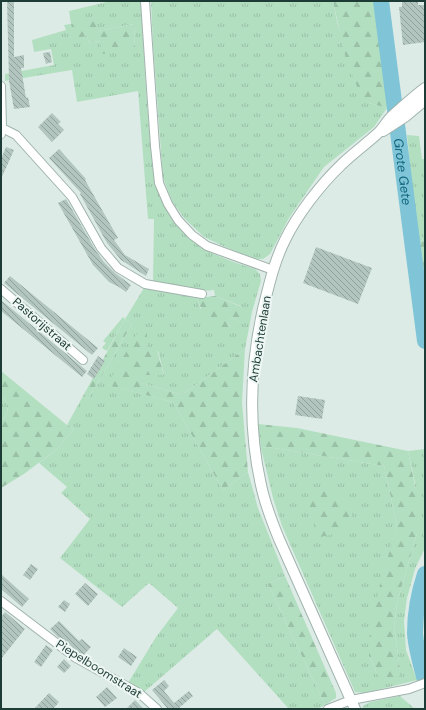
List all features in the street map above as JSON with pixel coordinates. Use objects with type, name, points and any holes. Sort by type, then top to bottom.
[{"type":"street","points":[[145,1],[159,183],[168,204],[178,220],[192,235],[207,246],[273,270]]},
{"type":"street","points":[[1,86],[2,131],[16,135],[72,197],[101,248],[110,260],[118,268],[145,284],[202,294]]},
{"type":"street","name":"Ambachtenlaan","points":[[353,705],[279,540],[261,486],[252,418],[252,388],[255,352],[273,270],[285,239],[294,224],[327,178],[390,123],[404,105],[425,88]]},
{"type":"street","name":"Ambachtenlaan","points":[[390,123],[406,116],[425,100]]},
{"type":"street","name":"Pastorijstraat","points":[[1,289],[83,360]]},
{"type":"street","name":"Piepelboomstraat","points":[[1,601],[76,658],[139,693],[157,709]]},
{"type":"street","points":[[328,709],[353,705],[422,684]]},
{"type":"green space","points":[[111,1],[141,1],[153,170],[160,196],[175,223],[192,241],[227,259],[255,269],[260,274],[261,281],[252,312],[245,349],[182,395],[142,383],[142,375],[164,374],[158,351],[108,385],[173,402],[223,490],[248,472],[258,508],[285,576],[268,584],[325,705],[317,709],[289,709],[217,629],[143,693],[128,683],[156,637],[178,608],[149,583],[122,607],[60,558],[90,519],[61,493],[67,487],[39,463],[57,449],[74,429],[67,425],[83,396],[88,399],[132,324],[125,319],[144,288],[197,298],[200,308],[230,327],[227,319],[232,318],[239,321],[241,306],[215,296],[214,290],[203,291],[153,282],[154,219],[148,219],[138,91],[77,102],[72,70],[5,81],[5,74],[54,65],[51,49],[34,52],[32,40],[66,30],[64,25],[71,24],[69,11]],"holes":[[[134,24],[135,48],[101,41],[89,43],[87,36],[98,31]]]},
{"type":"green space","points":[[151,1],[333,1],[338,26],[369,103],[387,108],[374,127],[324,167],[289,218],[270,254],[263,259],[254,259],[204,237],[184,218],[172,201],[163,178]]},
{"type":"green space","points":[[333,1],[381,1],[393,99],[387,108],[369,103],[358,89],[346,60]]},
{"type":"green space","points":[[96,18],[98,31],[134,24],[135,48],[102,54],[100,41],[89,43],[87,36],[75,38],[71,24]]},
{"type":"green space","points":[[407,135],[419,136],[422,159],[425,159],[425,240],[418,241]]},
{"type":"green space","points":[[425,240],[425,290],[418,241]]},
{"type":"green space","points":[[215,296],[247,309],[245,320],[239,321],[232,318],[228,319],[230,331],[225,332],[215,326],[204,314],[197,298]]},
{"type":"green space","points":[[123,317],[125,319],[107,351],[102,348],[106,343],[103,341]]},
{"type":"green space","points":[[125,319],[132,324],[88,399],[83,396]]},
{"type":"green space","points":[[139,330],[147,333],[147,351],[157,350],[164,375],[142,375],[142,383],[182,395],[245,349],[242,402],[248,472],[223,490],[173,402],[107,385]]},
{"type":"green space","points":[[1,371],[67,425],[74,429],[57,449],[24,474],[1,488],[1,420],[6,417],[7,408],[6,402],[1,393]]},
{"type":"green space","points":[[1,393],[6,402],[7,411],[6,417],[1,420]]},
{"type":"green space","points":[[258,424],[297,428],[408,451],[417,496],[417,533],[397,603],[394,628],[400,669],[398,680],[388,684],[383,682],[377,674],[369,656],[369,638],[379,588],[397,525],[384,466],[268,447],[261,448]]},
{"type":"green space","points":[[268,447],[384,466],[397,525],[369,638],[369,656],[377,674],[400,669],[394,628],[397,603],[417,533],[415,483],[408,451],[425,449],[425,548],[415,569],[407,598],[404,621],[406,650],[417,680],[365,693],[355,692],[282,526],[273,498],[261,448]]},
{"type":"green space","points":[[333,491],[342,497],[348,506],[352,517],[351,526],[346,531],[321,537],[311,516],[308,492]]},
{"type":"green space","points":[[285,576],[336,693],[336,698],[325,705],[268,584]]},
{"type":"green space","points":[[400,696],[415,709],[363,709],[363,706],[370,702]]},
{"type":"building","points":[[7,1],[14,1],[14,57],[24,55],[24,68],[21,68],[26,98],[28,97],[30,107],[14,109],[9,81]]},
{"type":"building","points":[[402,1],[418,1],[418,5],[425,5],[425,42],[403,45],[399,7],[402,7]]},
{"type":"building","points":[[50,52],[52,62],[46,64],[43,53]]},
{"type":"building","points":[[52,113],[61,122],[58,124],[64,130],[52,142],[38,127]]},
{"type":"building","points":[[6,147],[14,150],[1,179],[1,159]]},
{"type":"building","points":[[59,149],[86,179],[85,180],[118,238],[114,240],[125,255],[149,269],[146,276],[121,260],[107,243],[80,194],[81,193],[49,158]]},
{"type":"building","points":[[66,199],[104,262],[115,273],[131,285],[126,292],[109,282],[93,265],[58,203]]},
{"type":"building","points":[[316,247],[372,268],[358,304],[303,283]]},
{"type":"building","points":[[10,276],[98,348],[92,355],[4,283]]},
{"type":"building","points":[[1,300],[87,371],[82,377],[1,311]]},
{"type":"building","points":[[98,356],[105,361],[94,379],[87,374]]},
{"type":"building","points":[[298,396],[325,400],[322,419],[295,415]]},
{"type":"building","points":[[31,564],[38,569],[30,580],[23,575]]},
{"type":"building","points":[[1,574],[29,599],[22,607],[1,589]]},
{"type":"building","points":[[85,583],[98,594],[88,606],[75,594]]},
{"type":"building","points":[[64,600],[70,604],[65,612],[58,607]]},
{"type":"building","points":[[5,612],[25,629],[1,659],[1,617]]},
{"type":"building","points":[[59,621],[79,641],[82,639],[91,647],[83,656],[68,643],[66,644],[50,629]]},
{"type":"building","points":[[46,645],[53,650],[41,667],[34,662]]},
{"type":"building","points":[[124,648],[137,657],[131,666],[118,657]]},
{"type":"building","points":[[64,659],[71,666],[64,673],[57,667]]},
{"type":"building","points":[[164,680],[169,686],[164,691],[174,703],[189,691],[193,696],[179,708],[180,709],[167,709],[152,690]]},
{"type":"building","points":[[107,687],[117,698],[105,707],[96,697]]},
{"type":"building","points":[[49,693],[59,702],[53,709],[34,709]]},
{"type":"building","points":[[135,700],[144,709],[126,709]]},
{"type":"waterway","name":"Grote Gete","points":[[381,1],[425,341]]},
{"type":"waterway","name":"Grote Gete","points":[[425,574],[418,603],[415,633],[425,680]]}]
